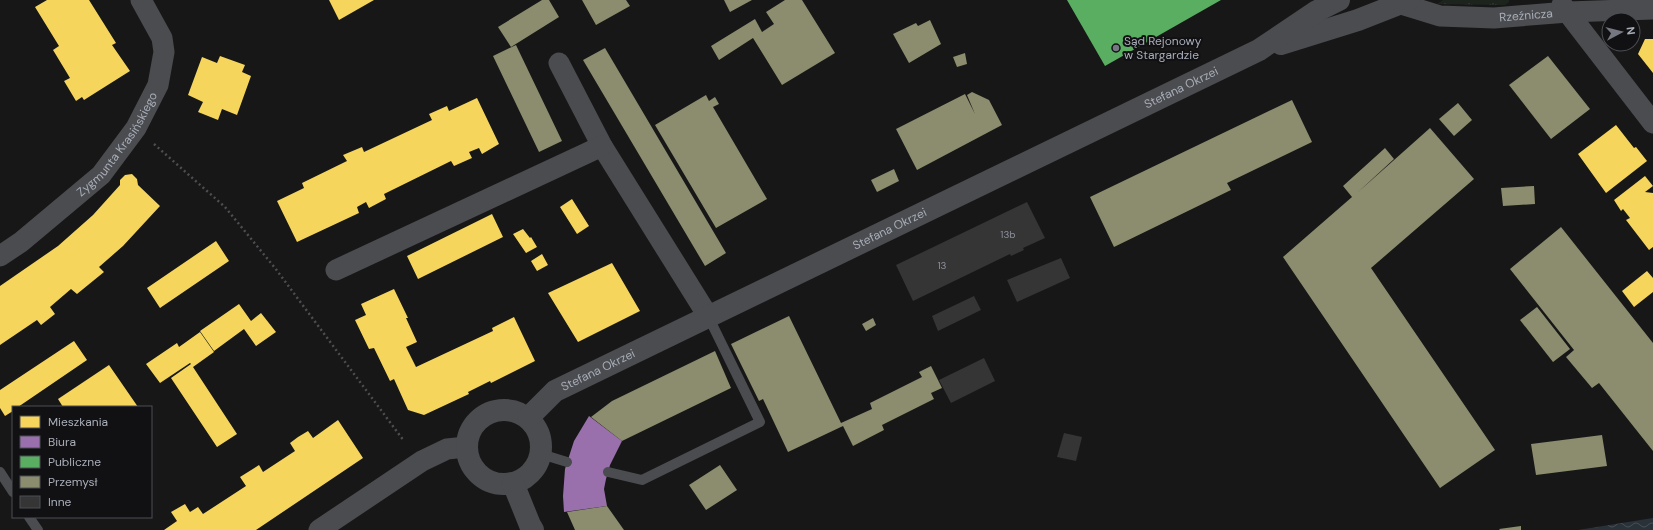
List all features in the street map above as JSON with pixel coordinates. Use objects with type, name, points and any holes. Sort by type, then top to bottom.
[{"type":"street","name":"Zygmunta Krasińskiego","points":[[0,256],[21,242],[101,175],[136,128],[158,85],[164,52],[162,38],[141,0]]},
{"type":"street","name":"Stefana Okrzei","points":[[528,418],[555,391],[1259,50],[1317,11],[1339,0]]},
{"type":"street","name":"Stefana Okrzei","points":[[1259,50],[1358,20],[1405,2]]},
{"type":"street","name":"Rzeźnicza","points":[[1405,2],[1440,16],[1494,18],[1531,7],[1564,6],[1653,9]]},
{"type":"street","points":[[1564,6],[1653,123]]},
{"type":"street","points":[[559,63],[602,146],[708,316]]},
{"type":"street","points":[[336,270],[602,146]]},
{"type":"street","points":[[496,410],[513,410],[528,418],[536,428],[541,441],[541,454],[537,464],[531,472],[523,479],[513,483],[500,484],[486,480],[476,472],[468,460],[466,447],[470,430],[480,417],[496,410]]},
{"type":"street","points":[[319,530],[422,462],[447,449],[466,447]]},
{"type":"street","points":[[513,483],[533,530]]},
{"type":"lane","points":[[608,472],[642,480],[760,422],[708,316]]},
{"type":"lane","points":[[541,454],[567,462]]},
{"type":"lane","points":[[0,472],[12,490]]},
{"type":"lane","points":[[30,518],[38,530]]},
{"type":"path","points":[[136,128],[225,207],[275,268],[404,441]]},
{"type":"green space","points":[[1443,0],[1509,0],[1509,2],[1505,5],[1437,4]]},
{"type":"water","points":[[1653,518],[1653,530],[1578,530]]},
{"type":"building: Mieszkania","points":[[47,0],[89,0],[116,43],[112,45],[130,71],[84,100],[82,97],[76,101],[64,81],[70,78],[53,50],[59,46],[35,7]]},
{"type":"building: Mieszkania","points":[[329,0],[374,0],[339,20]]},
{"type":"building: Mieszkania","points":[[1645,39],[1653,39],[1653,73],[1638,54],[1641,52],[1641,48]]},
{"type":"building: Mieszkania","points":[[220,56],[245,65],[242,72],[251,76],[237,115],[222,109],[218,120],[198,112],[203,102],[188,95],[202,57],[217,63]]},
{"type":"building: Mieszkania","points":[[477,98],[499,144],[482,154],[479,148],[469,152],[472,158],[454,166],[451,161],[384,194],[386,199],[369,208],[366,202],[357,207],[359,213],[297,242],[277,201],[304,188],[302,183],[347,161],[343,155],[362,147],[364,152],[432,120],[429,114],[447,106],[449,111]]},
{"type":"building: Mieszkania","points":[[1616,125],[1634,148],[1636,147],[1647,161],[1606,193],[1578,154]]},
{"type":"building: Mieszkania","points":[[132,174],[137,179],[138,185],[160,206],[123,246],[99,267],[104,272],[77,294],[71,289],[50,307],[55,314],[41,325],[37,320],[0,345],[0,286],[58,246],[93,215],[120,185],[120,180],[125,175]]},
{"type":"building: Mieszkania","points":[[1645,176],[1653,186],[1645,192],[1653,193],[1653,247],[1649,250],[1626,220],[1630,218],[1623,209],[1621,211],[1614,200]]},
{"type":"building: Mieszkania","points":[[572,199],[589,226],[577,234],[560,207]]},
{"type":"building: Mieszkania","points":[[492,214],[503,237],[418,279],[407,256]]},
{"type":"building: Mieszkania","points":[[523,229],[530,238],[531,237],[537,247],[526,253],[513,234]]},
{"type":"building: Mieszkania","points":[[216,241],[229,261],[160,308],[147,288]]},
{"type":"building: Mieszkania","points":[[542,254],[548,265],[537,271],[531,261]]},
{"type":"building: Mieszkania","points":[[612,263],[640,311],[578,342],[548,293]]},
{"type":"building: Mieszkania","points":[[1647,271],[1653,278],[1653,292],[1634,307],[1622,291]]},
{"type":"building: Mieszkania","points":[[394,289],[408,318],[406,318],[417,342],[406,347],[416,367],[493,331],[492,328],[514,317],[535,361],[491,383],[490,381],[468,392],[469,394],[424,415],[408,410],[394,379],[390,381],[374,348],[369,349],[355,320],[366,315],[361,304]]},
{"type":"building: Mieszkania","points":[[239,304],[251,321],[261,313],[276,332],[256,346],[244,329],[214,351],[200,331]]},
{"type":"building: Mieszkania","points":[[200,332],[214,352],[193,367],[237,434],[217,447],[171,378],[191,364],[190,363],[160,383],[146,364],[177,343],[179,347]]},
{"type":"building: Mieszkania","points":[[74,341],[87,360],[19,406],[12,406],[12,412],[5,416],[0,408],[0,390]]},
{"type":"building: Mieszkania","points":[[109,365],[137,406],[62,406],[58,399]]},
{"type":"building: Mieszkania","points":[[338,420],[363,458],[256,530],[164,530],[177,521],[171,512],[185,504],[190,512],[198,507],[203,514],[246,486],[240,477],[259,465],[263,472],[295,451],[290,443],[298,437],[308,431],[313,438]]},
{"type":"building: Biura","points":[[589,416],[622,441],[610,465],[606,479],[604,489],[607,506],[564,512],[563,496],[565,469],[574,441]]},
{"type":"building: Publiczne","name":"Sąd Rejonowy w Stargardzie","points":[[1067,0],[1221,0],[1105,66]]},
{"type":"building: Przemysł","points":[[542,0],[549,0],[559,17],[511,47],[498,27]]},
{"type":"building: Przemysł","points":[[582,0],[626,0],[630,6],[596,25]]},
{"type":"building: Przemysł","points":[[724,0],[752,0],[730,12]]},
{"type":"building: Przemysł","points":[[785,0],[802,0],[835,53],[782,85],[753,38],[719,60],[711,46],[755,19],[762,32],[774,24],[766,12]]},
{"type":"building: Przemysł","points":[[930,20],[941,44],[909,63],[893,34],[916,23],[918,26]]},
{"type":"building: Przemysł","points":[[516,45],[562,141],[539,152],[493,56]]},
{"type":"building: Przemysł","points":[[605,48],[726,253],[705,266],[583,60]]},
{"type":"building: Przemysł","points":[[965,53],[967,64],[957,67],[953,57]]},
{"type":"building: Przemysł","points":[[1548,56],[1590,109],[1551,139],[1509,85]]},
{"type":"building: Przemysł","points":[[972,92],[989,100],[1002,125],[917,170],[896,129],[965,94],[975,114],[967,95]]},
{"type":"building: Przemysł","points":[[706,95],[709,101],[715,97],[719,104],[713,107],[767,199],[716,228],[655,125]]},
{"type":"building: Przemysł","points":[[1292,100],[1312,142],[1227,183],[1231,190],[1114,247],[1090,197]]},
{"type":"building: Przemysł","points":[[1458,103],[1472,120],[1454,136],[1439,119]]},
{"type":"building: Przemysł","points":[[1430,128],[1474,179],[1371,268],[1495,450],[1440,488],[1283,257],[1352,197],[1343,186],[1385,148],[1394,159],[1357,193]]},
{"type":"building: Przemysł","points":[[894,169],[899,181],[877,192],[871,180]]},
{"type":"building: Przemysł","points":[[1534,186],[1535,204],[1503,206],[1501,188]]},
{"type":"building: Przemysł","points":[[1561,227],[1653,343],[1653,451],[1599,383],[1592,388],[1566,357],[1574,350],[1510,269]]},
{"type":"building: Przemysł","points":[[1537,307],[1570,349],[1553,362],[1520,320]]},
{"type":"building: Przemysł","points":[[789,316],[841,423],[872,409],[870,403],[922,377],[919,372],[931,366],[942,388],[931,393],[934,399],[882,425],[884,430],[853,446],[843,426],[788,452],[763,399],[759,401],[731,344]]},
{"type":"building: Przemysł","points":[[873,318],[876,325],[866,331],[862,324]]},
{"type":"building: Przemysł","points":[[715,351],[731,388],[622,441],[591,417],[612,401]]},
{"type":"building: Przemysł","points":[[1602,435],[1607,466],[1536,475],[1531,444]]},
{"type":"building: Przemysł","points":[[720,465],[737,490],[706,510],[689,485]]},
{"type":"building: Przemysł","points":[[607,506],[624,530],[575,530],[567,512]]},
{"type":"building: Przemysł","points":[[1521,526],[1521,530],[1499,529]]},
{"type":"building: Inne","points":[[1027,202],[1045,238],[1023,248],[1024,250],[1011,256],[1010,254],[913,301],[896,265]]},
{"type":"building: Inne","points":[[1061,258],[1070,278],[1017,302],[1007,280]]},
{"type":"building: Inne","points":[[974,296],[981,310],[938,331],[932,316]]},
{"type":"building: Inne","points":[[984,358],[995,381],[951,403],[939,380]]},
{"type":"building: Inne","points":[[1064,433],[1082,437],[1076,461],[1057,457]]},
{"type":"place","name":"Sąd Rejonowy w Stargardzie","points":[[1116,48]]}]
